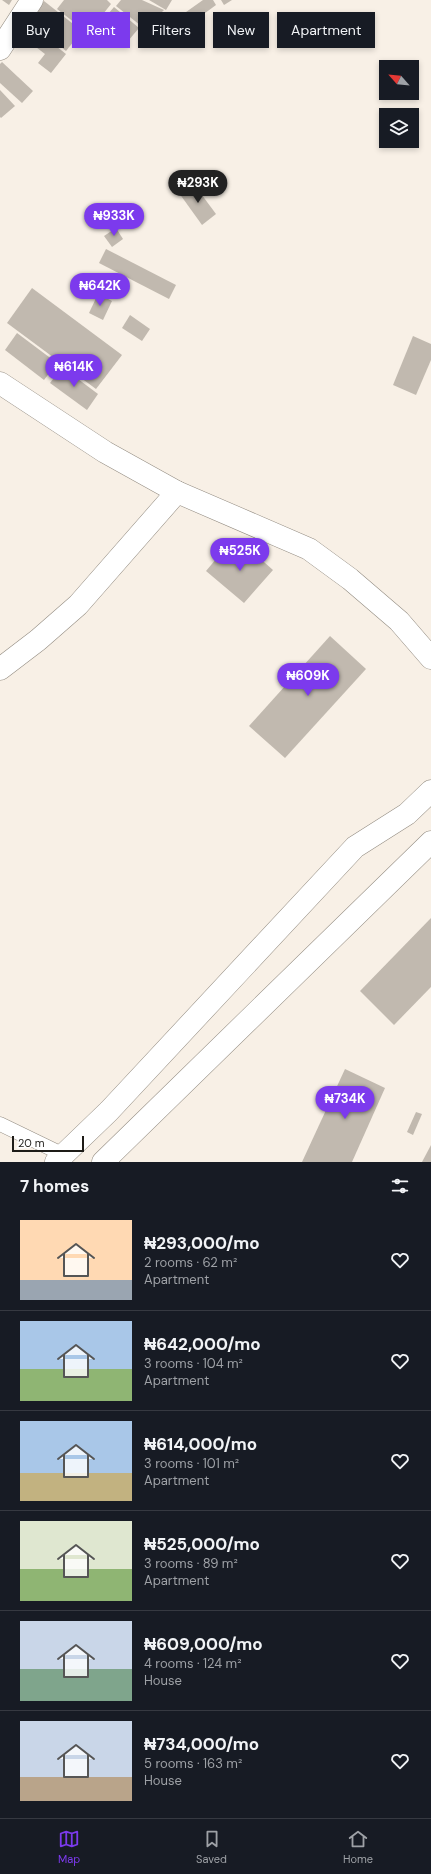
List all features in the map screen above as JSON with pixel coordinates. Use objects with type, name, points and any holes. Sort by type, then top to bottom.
[{"type":"main road","points":[[0,50],[32,0]]},
{"type":"main road","points":[[0,383],[105,452],[177,492],[309,549],[350,579],[399,622],[431,658]]},
{"type":"main road","points":[[0,670],[78,605],[177,492]]},
{"type":"main road","points":[[60,1158],[115,1105],[355,847],[408,814],[431,790]]},
{"type":"main road","points":[[102,1162],[431,842]]},
{"type":"lane","points":[[0,1124],[60,1158]]},
{"type":"building","points":[[2,0],[12,0],[9,5]]},
{"type":"building","points":[[64,0],[107,0],[111,4],[105,12],[72,12],[72,21],[64,14],[64,12],[61,12],[57,9]]},
{"type":"building","points":[[121,0],[142,0],[164,10],[162,12],[138,12],[138,23],[130,17],[130,12],[124,12],[116,6]]},
{"type":"building","points":[[149,0],[172,0],[166,10]]},
{"type":"building","points":[[203,0],[213,0],[216,5],[205,13],[186,12]]},
{"type":"building","points":[[221,0],[232,0],[224,5]]},
{"type":"building","points":[[44,1],[58,12],[35,12]]},
{"type":"building","points":[[114,7],[120,12],[110,12]]},
{"type":"building","points":[[64,17],[72,23],[72,44],[66,51],[62,48],[64,48]]},
{"type":"building","points":[[130,20],[138,27],[130,39]]},
{"type":"building","points":[[37,48],[58,48],[66,54],[51,73],[38,63],[45,54]]},
{"type":"building","points":[[2,62],[33,91],[22,103],[0,83],[0,64]]},
{"type":"building","points":[[0,90],[15,106],[1,118],[0,117]]},
{"type":"building","points":[[193,183],[216,214],[202,225],[179,193]]},
{"type":"building","points":[[116,228],[123,239],[112,247],[104,236]]},
{"type":"building","points":[[106,249],[176,285],[169,299],[99,263]]},
{"type":"building","points":[[32,288],[122,355],[96,389],[7,323]]},
{"type":"building","points":[[98,294],[112,301],[103,320],[89,313]]},
{"type":"building","points":[[130,315],[150,329],[142,341],[122,328]]},
{"type":"building","points":[[17,333],[57,363],[44,380],[5,350]]},
{"type":"building","points":[[413,336],[431,344],[431,360],[416,395],[393,385]]},
{"type":"building","points":[[62,367],[98,394],[87,410],[50,383]]},
{"type":"building","points":[[227,546],[240,557],[248,548],[273,570],[244,603],[206,571]]},
{"type":"building","points":[[330,636],[366,669],[285,758],[249,726]]},
{"type":"building","points":[[431,918],[431,987],[394,1025],[360,991]]},
{"type":"building","points":[[345,1069],[385,1088],[352,1162],[302,1162]]},
{"type":"building","points":[[416,1112],[422,1114],[413,1135],[407,1132]]},
{"type":"building","points":[[431,1145],[431,1162],[422,1162]]}]
